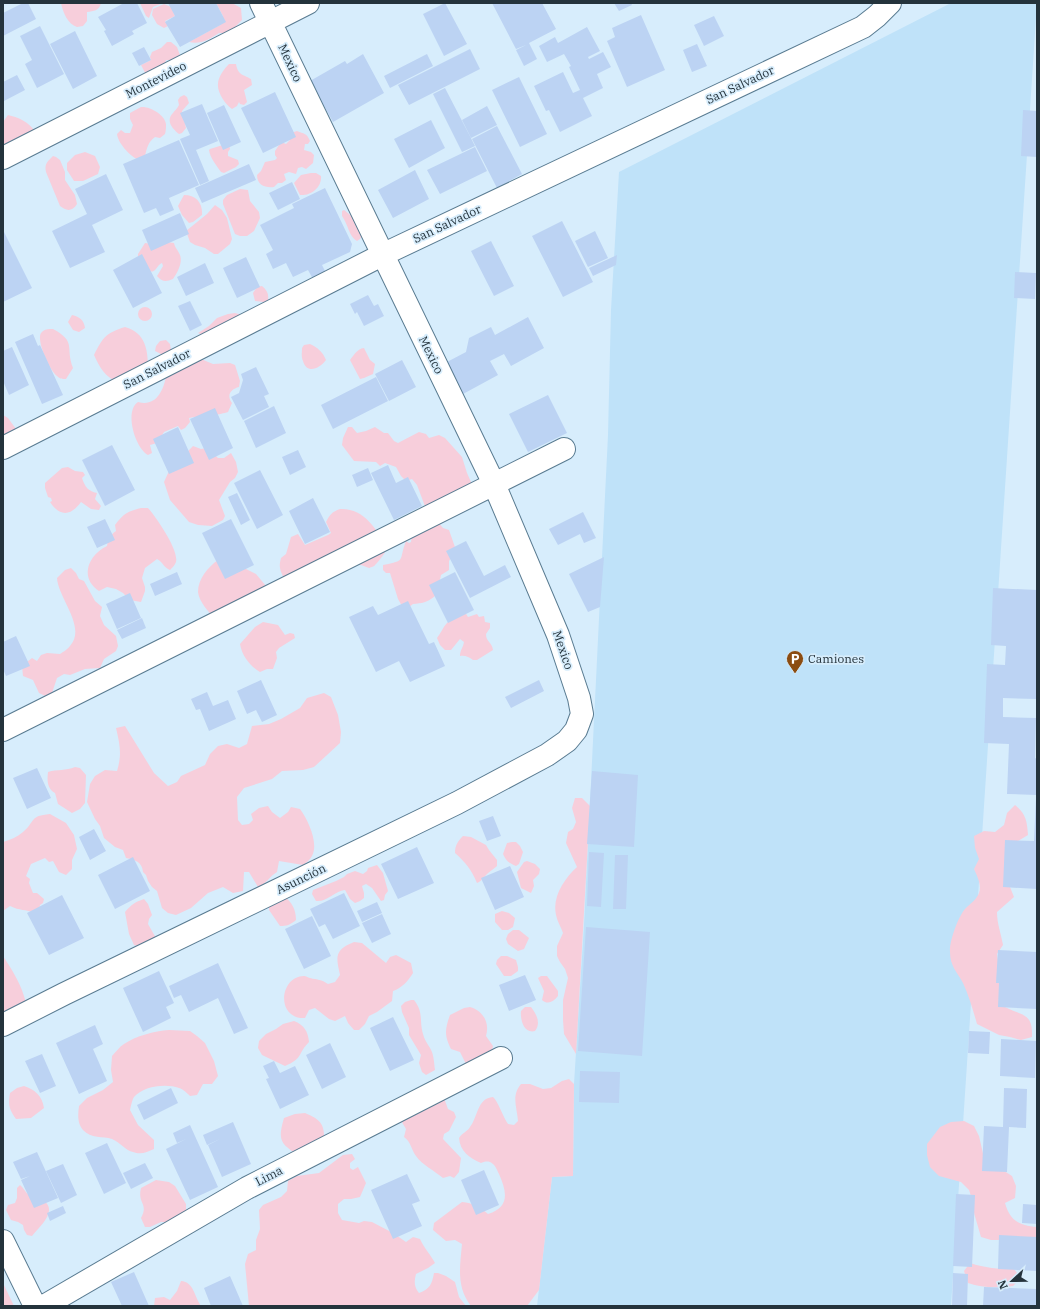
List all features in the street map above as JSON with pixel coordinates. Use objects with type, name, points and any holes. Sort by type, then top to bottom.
[{"type":"street","name":"Montevideo","points":[[3,158],[266,12],[308,3]]},
{"type":"street","name":"San Salvador","points":[[3,448],[382,255],[863,27],[890,3]]},
{"type":"street","name":"Mexico","points":[[266,12],[382,255],[494,484],[558,635],[579,698],[582,714]]},
{"type":"street","points":[[3,730],[564,449]]},
{"type":"street","name":"Asunción","points":[[3,1025],[71,990],[457,803],[547,755],[567,741],[576,730],[582,714]]},
{"type":"street","name":"Lima","points":[[44,1306],[247,1188],[501,1058]]},
{"type":"street","points":[[3,1241],[34,1306]]},
{"type":"shaded area","points":[[61,3],[101,3],[98,9],[87,12],[87,21],[83,26],[77,27],[66,18]]},
{"type":"shaded area","points":[[140,3],[163,3],[153,7],[149,18],[146,16]]},
{"type":"shaded area","points":[[216,3],[232,3],[241,8],[242,20],[227,39],[222,33],[219,33],[201,42],[189,42],[220,25],[223,16]]},
{"type":"shaded area","name":"Camiones","points":[[951,3],[1037,3],[951,1306],[537,1306],[552,1177],[573,1176],[574,1084],[584,925],[608,435],[611,310],[619,172]]},
{"type":"shaded area","points":[[164,4],[171,7],[175,16],[165,21],[168,26],[164,28],[157,24],[152,15],[153,9]]},
{"type":"shaded area","points":[[167,42],[171,42],[177,47],[181,58],[174,63],[171,60],[166,60],[166,65],[149,80],[141,65],[151,60],[150,57],[152,52],[161,48]]},
{"type":"shaded area","points":[[229,64],[236,64],[239,72],[251,79],[252,85],[244,90],[247,102],[244,105],[240,104],[239,102],[237,106],[232,109],[222,98],[218,87],[220,76]]},
{"type":"shaded area","points":[[184,95],[187,97],[189,103],[182,111],[186,128],[179,134],[172,127],[170,119],[178,108],[178,100]]},
{"type":"shaded area","points":[[141,107],[149,108],[160,114],[165,121],[166,129],[165,134],[160,138],[155,137],[149,143],[145,156],[137,159],[124,148],[119,141],[117,134],[121,130],[125,133],[130,133],[133,125],[130,119],[130,113]]},
{"type":"shaded area","points":[[8,115],[27,123],[35,132],[36,148],[27,159],[7,162],[3,160],[3,122]]},
{"type":"shaded area","points":[[297,131],[305,134],[309,138],[310,141],[308,144],[305,144],[304,150],[311,152],[314,155],[313,163],[306,169],[302,167],[298,168],[296,174],[289,172],[284,174],[286,180],[282,183],[278,183],[274,187],[262,185],[258,181],[257,175],[261,171],[265,162],[275,160],[277,158],[275,151],[281,142],[286,144],[290,140],[288,137],[291,133]]},
{"type":"shaded area","points":[[229,144],[230,149],[228,156],[238,160],[239,164],[224,173],[221,172],[214,162],[209,150]]},
{"type":"shaded area","points":[[85,152],[95,156],[100,167],[98,174],[83,181],[74,181],[67,170],[67,163],[75,155]]},
{"type":"shaded area","points":[[53,156],[60,160],[65,172],[65,180],[75,195],[77,204],[69,210],[60,206],[46,172],[46,165]]},
{"type":"shaded area","points":[[316,173],[321,176],[320,184],[312,192],[300,195],[294,183],[301,175]]},
{"type":"shaded area","points":[[240,189],[248,190],[250,201],[259,212],[260,218],[254,231],[247,236],[235,234],[223,204],[223,200],[227,195]]},
{"type":"shaded area","points":[[184,195],[192,196],[200,203],[202,215],[193,222],[189,223],[182,215],[178,206]]},
{"type":"shaded area","points":[[215,205],[222,210],[227,218],[232,239],[230,244],[218,254],[214,254],[205,248],[190,242],[186,231],[207,214]]},
{"type":"shaded area","points":[[344,210],[350,214],[357,224],[358,231],[361,236],[357,241],[352,237],[342,216],[342,211]]},
{"type":"shaded area","points":[[167,242],[174,243],[180,255],[181,261],[178,271],[173,279],[164,281],[157,276],[163,266],[162,263],[155,270],[148,271],[138,262],[138,254],[145,243],[152,244]]},
{"type":"shaded area","points":[[262,286],[267,292],[268,300],[264,302],[255,301],[253,293],[257,287]]},
{"type":"shaded area","points":[[145,307],[150,309],[152,314],[150,319],[145,321],[140,319],[138,314],[140,309]]},
{"type":"shaded area","points":[[235,313],[242,315],[203,335],[198,333],[209,326],[217,318]]},
{"type":"shaded area","points":[[72,315],[79,318],[84,323],[85,328],[79,332],[73,330],[68,322]]},
{"type":"shaded area","points":[[125,327],[137,333],[142,338],[146,349],[148,370],[118,382],[103,372],[94,355],[106,336],[113,331]]},
{"type":"shaded area","points":[[48,329],[53,329],[68,342],[73,368],[66,379],[58,377],[54,373],[40,342],[42,332]]},
{"type":"shaded area","points":[[166,340],[170,344],[171,350],[167,354],[163,355],[155,351],[156,346],[160,341]]},
{"type":"shaded area","points":[[310,344],[320,350],[326,360],[314,369],[307,368],[302,358],[302,348],[304,345]]},
{"type":"shaded area","points":[[364,348],[370,360],[375,364],[373,374],[360,379],[350,360],[354,354]]},
{"type":"shaded area","points":[[201,359],[213,364],[230,363],[235,365],[240,381],[239,387],[234,389],[229,395],[232,403],[228,412],[203,418],[189,418],[190,422],[185,428],[181,430],[178,426],[164,432],[157,443],[150,445],[152,453],[148,455],[143,451],[135,438],[132,421],[134,407],[138,402],[144,403],[154,400],[161,392],[166,377]]},
{"type":"shaded area","points":[[3,415],[8,418],[16,429],[3,451]]},
{"type":"shaded area","points":[[348,427],[352,427],[357,433],[375,427],[384,433],[388,433],[394,441],[398,443],[419,432],[426,434],[429,438],[439,435],[445,438],[462,457],[471,482],[471,489],[426,509],[417,485],[412,479],[406,481],[396,467],[385,463],[380,466],[376,462],[354,461],[342,445],[343,438]]},
{"type":"shaded area","points":[[193,446],[201,449],[207,448],[218,458],[224,458],[231,453],[236,462],[238,472],[219,500],[225,516],[223,520],[212,526],[198,525],[189,522],[170,500],[164,482],[169,471]]},
{"type":"shaded area","points":[[68,467],[75,471],[83,472],[85,475],[82,478],[86,486],[89,490],[97,493],[95,499],[101,506],[99,510],[91,509],[81,502],[73,510],[66,513],[58,510],[50,502],[52,501],[51,498],[48,497],[45,483],[62,468]]},
{"type":"shaded area","points":[[148,508],[161,526],[171,542],[176,557],[176,562],[170,570],[157,559],[145,568],[142,578],[145,591],[141,602],[130,600],[116,589],[107,587],[99,591],[89,580],[88,567],[95,555],[107,546],[112,534],[116,531],[115,525],[118,521],[133,510]]},
{"type":"shaded area","points":[[340,509],[356,512],[363,516],[374,527],[388,547],[380,559],[375,565],[369,568],[361,565],[354,565],[285,581],[280,570],[280,562],[281,558],[286,554],[291,537],[298,534],[305,545],[328,535],[331,533],[326,522],[335,511]]},
{"type":"shaded area","points":[[438,522],[443,528],[449,530],[456,550],[449,561],[449,570],[441,575],[435,596],[429,600],[413,604],[409,607],[402,606],[398,599],[390,573],[386,573],[383,570],[383,565],[399,561],[402,557],[406,541],[409,543],[411,542],[412,535]]},
{"type":"shaded area","points":[[218,560],[242,567],[256,574],[266,586],[215,619],[202,603],[198,592],[198,587],[204,574]]},
{"type":"shaded area","points":[[71,568],[79,579],[84,581],[95,601],[102,607],[100,616],[104,625],[116,636],[118,646],[116,651],[104,659],[100,668],[85,669],[70,675],[64,674],[57,678],[52,693],[45,696],[39,693],[33,680],[23,676],[22,666],[32,658],[37,661],[41,655],[47,653],[60,654],[69,647],[74,638],[74,621],[62,594],[57,578],[65,570]]},
{"type":"shaded area","points":[[465,612],[468,617],[477,614],[479,617],[484,616],[485,622],[490,623],[490,628],[486,634],[486,637],[493,650],[477,660],[460,656],[464,642],[460,639],[451,650],[445,650],[440,645],[437,638],[447,623]]},
{"type":"shaded area","points":[[263,622],[278,625],[285,635],[290,633],[294,634],[295,638],[279,648],[276,652],[277,658],[273,669],[267,669],[260,672],[247,660],[240,644],[255,627]]},
{"type":"shaded area","points":[[324,693],[331,697],[338,715],[341,732],[340,743],[314,767],[303,770],[282,771],[272,779],[244,788],[237,797],[238,820],[242,825],[249,824],[253,820],[251,814],[259,808],[268,806],[272,812],[280,818],[288,812],[291,807],[300,809],[312,832],[314,851],[311,857],[303,865],[279,861],[277,872],[258,887],[249,872],[244,872],[243,891],[233,893],[223,887],[208,893],[191,908],[176,915],[168,913],[162,908],[157,891],[148,881],[140,864],[126,858],[123,850],[115,847],[104,838],[100,826],[87,802],[90,784],[95,776],[105,770],[117,771],[120,760],[120,750],[116,728],[125,726],[154,773],[168,786],[177,782],[181,776],[205,765],[210,754],[218,746],[227,744],[239,748],[247,744],[252,726],[269,724],[281,719],[300,708],[307,698]]},
{"type":"shaded area","points":[[75,767],[80,768],[86,775],[85,803],[80,809],[72,813],[58,804],[55,793],[49,787],[48,772]]},
{"type":"shaded area","points":[[575,798],[582,798],[590,806],[576,1054],[564,1034],[563,1000],[568,978],[565,969],[557,956],[557,946],[563,933],[555,908],[557,895],[560,889],[577,867],[566,843],[568,832],[573,829],[576,822],[572,808]]},
{"type":"shaded area","points":[[1015,805],[1022,812],[1025,818],[1028,835],[1008,847],[1010,887],[1014,897],[997,912],[998,925],[1003,945],[997,954],[1005,1007],[1026,1016],[1031,1023],[1032,1037],[1021,1040],[999,1035],[977,1024],[963,983],[954,969],[950,957],[952,936],[957,923],[962,913],[977,897],[980,890],[979,881],[974,869],[979,859],[975,848],[974,836],[984,831],[995,832],[1004,825],[1007,813]]},
{"type":"shaded area","points":[[50,814],[66,823],[74,835],[77,849],[72,860],[72,869],[66,875],[59,872],[53,861],[49,862],[45,858],[31,864],[26,876],[30,879],[29,883],[33,893],[37,893],[44,899],[43,903],[35,913],[10,906],[3,911],[3,842],[21,834],[39,816]]},
{"type":"shaded area","points":[[463,836],[471,837],[486,845],[497,860],[497,866],[477,883],[468,866],[455,853],[457,843]]},
{"type":"shaded area","points":[[516,842],[523,852],[519,864],[516,866],[508,862],[503,854],[507,843]]},
{"type":"shaded area","points":[[527,861],[535,864],[540,869],[539,874],[533,880],[534,886],[531,893],[521,888],[517,872],[524,862]]},
{"type":"shaded area","points":[[377,865],[383,873],[388,891],[384,900],[381,901],[372,888],[366,884],[362,886],[364,898],[355,903],[350,899],[345,890],[320,901],[316,901],[312,894],[313,890],[336,881],[347,874],[355,871],[363,874],[368,868]]},
{"type":"shaded area","points":[[283,896],[289,900],[293,906],[296,920],[288,925],[280,926],[269,910],[269,905]]},
{"type":"shaded area","points":[[144,899],[148,904],[152,915],[148,924],[156,938],[140,947],[134,945],[129,934],[125,912],[133,904]]},
{"type":"shaded area","points":[[502,911],[509,913],[515,918],[513,927],[508,930],[502,930],[495,922],[495,914]]},
{"type":"shaded area","points":[[513,930],[519,930],[529,938],[524,949],[518,951],[508,944],[506,939],[508,934]]},
{"type":"shaded area","points":[[354,942],[362,943],[386,963],[390,957],[396,955],[411,963],[413,973],[404,984],[393,991],[392,1001],[369,1016],[365,1024],[359,1030],[354,1030],[348,1023],[345,1016],[335,1021],[329,1019],[315,1008],[309,1010],[305,1018],[297,1017],[290,1013],[284,1001],[287,987],[291,981],[297,977],[304,976],[321,980],[328,984],[335,982],[340,975],[337,959],[338,955],[343,948]]},
{"type":"shaded area","points":[[3,956],[17,979],[26,1003],[3,1030]]},
{"type":"shaded area","points":[[501,956],[507,956],[516,960],[518,971],[511,976],[504,976],[496,964],[497,960]]},
{"type":"shaded area","points":[[541,976],[547,976],[558,991],[558,996],[550,1002],[542,1000],[544,991],[538,978]]},
{"type":"shaded area","points":[[414,1000],[419,1009],[423,1036],[433,1056],[435,1070],[426,1075],[422,1072],[419,1063],[421,1055],[409,1035],[409,1028],[402,1012],[401,1006],[405,1002]]},
{"type":"shaded area","points":[[470,1007],[482,1014],[487,1026],[486,1036],[493,1046],[491,1054],[467,1066],[460,1052],[451,1049],[447,1040],[446,1032],[450,1015],[464,1008]]},
{"type":"shaded area","points":[[525,1007],[531,1007],[536,1016],[538,1025],[535,1031],[525,1028],[522,1022],[521,1011]]},
{"type":"shaded area","points":[[294,1021],[305,1029],[309,1042],[298,1058],[285,1066],[262,1055],[258,1048],[259,1041],[266,1034],[283,1024]]},
{"type":"shaded area","points":[[157,1031],[190,1031],[205,1043],[214,1061],[218,1076],[212,1084],[203,1084],[197,1095],[190,1096],[185,1091],[174,1086],[155,1086],[143,1090],[134,1097],[130,1110],[138,1125],[154,1140],[154,1149],[144,1153],[130,1151],[112,1139],[93,1136],[86,1133],[81,1127],[79,1121],[79,1106],[87,1098],[103,1090],[113,1082],[111,1070],[112,1056],[122,1045],[129,1041]]},
{"type":"shaded area","points":[[569,1079],[574,1084],[573,1176],[552,1177],[539,1290],[527,1306],[471,1306],[466,1299],[461,1284],[460,1268],[462,1244],[455,1240],[446,1241],[433,1230],[434,1223],[462,1202],[470,1203],[488,1214],[500,1207],[505,1198],[505,1193],[502,1181],[495,1166],[489,1162],[481,1163],[466,1154],[461,1147],[459,1138],[469,1129],[481,1104],[488,1098],[493,1097],[508,1124],[514,1125],[518,1121],[515,1097],[521,1084],[530,1084],[543,1089],[551,1088],[562,1081]]},
{"type":"shaded area","points":[[24,1086],[40,1096],[44,1108],[31,1118],[16,1119],[10,1107],[10,1093],[17,1088]]},
{"type":"shaded area","points":[[408,1093],[444,1098],[448,1109],[454,1112],[456,1117],[449,1131],[444,1134],[443,1139],[461,1158],[459,1172],[454,1178],[450,1176],[443,1178],[422,1162],[416,1156],[408,1141],[404,1137],[406,1129],[400,1117],[399,1106],[400,1097]]},
{"type":"shaded area","points":[[305,1113],[315,1118],[321,1124],[324,1132],[324,1144],[300,1157],[285,1145],[282,1141],[281,1132],[284,1118],[295,1114]]},
{"type":"shaded area","points":[[964,1121],[974,1126],[979,1136],[984,1158],[1012,1176],[1016,1186],[1015,1198],[1005,1203],[1007,1209],[1016,1221],[1025,1225],[1037,1227],[1037,1243],[991,1240],[981,1237],[969,1190],[961,1182],[939,1176],[930,1167],[927,1155],[927,1144],[940,1127],[951,1122]]},
{"type":"shaded area","points":[[352,1154],[355,1159],[350,1163],[350,1168],[353,1170],[358,1167],[366,1183],[360,1197],[344,1199],[338,1204],[338,1213],[342,1220],[359,1223],[364,1221],[372,1222],[406,1242],[413,1237],[420,1239],[435,1263],[416,1274],[415,1284],[417,1291],[419,1293],[428,1288],[434,1273],[438,1273],[455,1282],[459,1297],[466,1306],[249,1306],[245,1264],[248,1254],[256,1250],[256,1240],[260,1229],[259,1210],[263,1205],[281,1197],[287,1191],[288,1181],[297,1176],[319,1173],[343,1155]]},
{"type":"shaded area","points":[[156,1180],[169,1182],[175,1186],[186,1204],[186,1212],[167,1222],[161,1222],[150,1227],[145,1227],[141,1218],[144,1209],[140,1197],[141,1188]]},
{"type":"shaded area","points":[[20,1185],[28,1194],[40,1199],[49,1207],[47,1217],[32,1236],[27,1235],[23,1225],[11,1220],[6,1210],[8,1205],[15,1203],[17,1198],[17,1188]]},
{"type":"shaded area","points":[[970,1263],[992,1268],[1014,1269],[1021,1278],[1013,1286],[990,1287],[973,1285],[968,1283],[964,1271]]},
{"type":"shaded area","points":[[181,1281],[189,1284],[201,1306],[154,1306],[155,1298],[164,1297],[170,1300],[177,1291]]},
{"type":"shaded area","points":[[3,1283],[14,1306],[3,1306]]},
{"type":"building","points":[[23,3],[28,3],[36,19],[3,36],[3,13]]},
{"type":"building","points":[[124,3],[137,3],[147,23],[132,31],[134,34],[112,46],[104,31],[106,30],[98,17]]},
{"type":"building","points":[[168,3],[216,3],[226,22],[180,47],[165,22],[175,16]]},
{"type":"building","points":[[445,3],[467,44],[444,56],[423,14]]},
{"type":"building","points":[[492,3],[542,3],[556,29],[529,43],[537,59],[524,66],[516,50],[526,45],[516,49]]},
{"type":"building","points":[[614,3],[631,3],[632,5],[619,11]]},
{"type":"building","points":[[641,15],[665,70],[627,87],[607,41],[615,37],[612,28]]},
{"type":"building","points":[[714,16],[724,36],[704,46],[694,25]]},
{"type":"building","points":[[40,26],[64,74],[37,88],[25,64],[32,60],[20,36]]},
{"type":"building","points":[[587,27],[600,51],[588,57],[589,59],[603,52],[611,67],[597,74],[603,88],[583,98],[592,116],[560,132],[549,110],[546,111],[534,86],[563,72],[573,93],[580,90],[569,67],[571,66],[564,54],[547,62],[539,46],[555,37],[558,43]]},
{"type":"building","points":[[75,31],[97,76],[73,89],[50,44]]},
{"type":"building","points":[[697,44],[707,66],[692,72],[683,50]]},
{"type":"building","points":[[144,47],[151,60],[139,66],[132,53]]},
{"type":"building","points":[[470,49],[480,69],[409,105],[398,85]]},
{"type":"building","points":[[363,54],[384,93],[333,122],[310,81],[345,61],[347,64]]},
{"type":"building","points":[[427,54],[433,66],[390,88],[384,76]]},
{"type":"building","points":[[17,75],[25,90],[4,101],[3,82]]},
{"type":"building","points":[[519,77],[547,134],[520,147],[492,90]]},
{"type":"building","points":[[445,88],[475,146],[462,152],[433,94]]},
{"type":"building","points":[[275,92],[296,137],[263,153],[241,108]]},
{"type":"building","points":[[202,104],[218,141],[196,150],[209,181],[200,185],[180,139],[190,135],[180,113]]},
{"type":"building","points":[[224,105],[241,142],[223,150],[207,113]]},
{"type":"building","points":[[487,106],[497,125],[471,138],[462,120]]},
{"type":"building","points":[[1023,110],[1037,111],[1037,157],[1021,156]]},
{"type":"building","points":[[431,120],[445,148],[409,168],[394,139]]},
{"type":"building","points":[[497,126],[522,174],[497,188],[472,139]]},
{"type":"building","points":[[179,140],[199,185],[169,198],[166,191],[174,210],[160,216],[156,208],[144,213],[123,164]]},
{"type":"building","points":[[475,147],[487,171],[440,194],[427,170]]},
{"type":"building","points":[[249,164],[256,180],[202,203],[195,188]]},
{"type":"building","points":[[415,170],[429,199],[393,218],[378,190]]},
{"type":"building","points":[[106,174],[123,210],[92,225],[105,252],[70,268],[52,231],[87,214],[75,189]]},
{"type":"building","points":[[292,182],[300,199],[278,210],[269,193]]},
{"type":"building","points":[[325,188],[352,244],[350,252],[322,265],[326,273],[313,279],[308,270],[293,277],[286,263],[273,269],[266,254],[273,250],[260,225],[294,208],[292,204]]},
{"type":"building","points":[[180,213],[189,234],[151,251],[142,230]]},
{"type":"building","points":[[562,221],[593,282],[563,297],[532,236]]},
{"type":"building","points":[[595,231],[608,258],[588,267],[575,241]]},
{"type":"building","points":[[3,232],[32,288],[3,302]]},
{"type":"building","points":[[491,241],[514,286],[494,296],[471,251]]},
{"type":"building","points":[[142,254],[162,293],[133,308],[113,270]]},
{"type":"building","points":[[617,255],[616,265],[593,276],[589,268]]},
{"type":"building","points":[[246,257],[260,287],[237,298],[223,268]]},
{"type":"building","points":[[205,263],[214,283],[186,296],[177,277]]},
{"type":"building","points":[[1015,272],[1036,273],[1035,299],[1014,298]]},
{"type":"building","points":[[368,295],[374,306],[378,304],[384,316],[364,326],[357,312],[355,314],[350,304]]},
{"type":"building","points":[[190,301],[202,325],[190,331],[178,306]]},
{"type":"building","points":[[528,317],[544,348],[511,366],[504,354],[490,361],[498,375],[463,394],[447,362],[466,352],[469,338],[491,327],[495,335]]},
{"type":"building","points":[[33,334],[38,346],[40,345],[63,395],[42,404],[15,342]]},
{"type":"building","points":[[12,347],[29,385],[9,395],[3,381],[3,351]]},
{"type":"building","points":[[402,360],[416,387],[389,401],[375,374]]},
{"type":"building","points":[[256,367],[269,394],[264,396],[269,407],[243,420],[231,397],[239,393],[243,380],[241,374]]},
{"type":"building","points":[[376,377],[388,401],[333,429],[321,405]]},
{"type":"building","points":[[548,395],[567,433],[528,452],[509,414]]},
{"type":"building","points":[[274,406],[286,433],[256,448],[244,421]]},
{"type":"building","points":[[215,408],[233,448],[209,460],[190,419]]},
{"type":"building","points":[[178,427],[194,463],[169,474],[153,439]]},
{"type":"building","points":[[112,445],[135,490],[105,506],[82,460]]},
{"type":"building","points":[[298,450],[306,467],[290,475],[282,457]]},
{"type":"building","points":[[388,465],[396,483],[408,477],[422,506],[394,520],[371,473]]},
{"type":"building","points":[[368,468],[373,480],[357,487],[352,475]]},
{"type":"building","points":[[260,470],[283,515],[257,529],[234,483]]},
{"type":"building","points":[[237,493],[250,520],[241,525],[228,497]]},
{"type":"building","points":[[313,498],[330,532],[305,544],[289,511]]},
{"type":"building","points":[[583,512],[596,538],[584,543],[580,534],[558,545],[549,529]]},
{"type":"building","points":[[105,519],[115,540],[97,548],[87,527]]},
{"type":"building","points":[[231,519],[254,565],[225,579],[202,533]]},
{"type":"building","points":[[466,541],[484,576],[505,565],[511,577],[470,598],[446,551]]},
{"type":"building","points":[[604,557],[600,607],[588,612],[569,574]]},
{"type":"building","points":[[177,572],[182,584],[155,596],[150,584]]},
{"type":"building","points":[[455,572],[474,610],[448,623],[429,585]]},
{"type":"building","points":[[993,588],[1037,590],[1037,699],[1003,698],[1003,717],[1036,718],[1035,758],[1037,759],[1037,795],[1007,794],[1009,744],[984,743],[987,664],[1005,665],[1006,646],[991,645]]},
{"type":"building","points":[[130,593],[141,618],[117,629],[106,604]]},
{"type":"building","points":[[408,601],[429,644],[434,642],[445,666],[410,682],[399,661],[376,672],[349,617],[373,606],[378,615]]},
{"type":"building","points":[[142,618],[146,628],[122,639],[117,630]]},
{"type":"building","points":[[16,636],[30,666],[6,676],[3,669],[3,642]]},
{"type":"building","points":[[261,680],[277,715],[262,722],[256,710],[247,714],[237,691]]},
{"type":"building","points":[[539,680],[544,691],[511,708],[505,697]]},
{"type":"building","points":[[207,692],[213,706],[228,700],[236,719],[209,731],[200,709],[196,710],[191,699]]},
{"type":"building","points":[[37,768],[51,798],[27,809],[13,778]]},
{"type":"building","points":[[592,771],[638,775],[634,847],[587,844]]},
{"type":"building","points":[[1036,798],[1037,889],[1003,887],[1005,840],[1034,841]]},
{"type":"building","points":[[493,816],[501,836],[487,841],[479,821]]},
{"type":"building","points":[[94,829],[106,851],[90,860],[79,837]]},
{"type":"building","points":[[417,847],[434,883],[398,899],[381,864]]},
{"type":"building","points":[[589,852],[604,853],[601,907],[587,906]]},
{"type":"building","points":[[615,855],[628,855],[626,909],[613,909]]},
{"type":"building","points":[[133,857],[150,891],[115,909],[98,875]]},
{"type":"building","points":[[510,866],[524,897],[495,910],[481,878]]},
{"type":"building","points":[[344,893],[360,926],[333,939],[325,924],[319,927],[310,909]]},
{"type":"building","points":[[62,895],[84,938],[49,955],[27,913]]},
{"type":"building","points":[[377,902],[382,913],[362,922],[357,911]]},
{"type":"building","points":[[382,914],[391,934],[372,943],[362,923]]},
{"type":"building","points":[[312,916],[331,956],[304,969],[285,929]]},
{"type":"building","points":[[586,927],[650,932],[642,1056],[578,1051]]},
{"type":"building","points":[[998,950],[1037,952],[1037,1009],[998,1007],[999,983],[996,983]]},
{"type":"building","points":[[218,963],[248,1028],[234,1034],[218,998],[189,1012],[181,995],[174,998],[169,986]]},
{"type":"building","points":[[159,971],[174,1003],[166,1007],[171,1018],[143,1032],[123,988]]},
{"type":"building","points":[[525,975],[536,1000],[509,1011],[499,985]]},
{"type":"building","points":[[393,1017],[414,1060],[390,1071],[370,1028]]},
{"type":"building","points":[[95,1025],[103,1044],[93,1049],[107,1081],[79,1094],[56,1043]]},
{"type":"building","points":[[969,1031],[990,1032],[989,1054],[968,1053]]},
{"type":"building","points":[[1001,1039],[1036,1041],[1035,1078],[1000,1076]]},
{"type":"building","points":[[330,1043],[346,1077],[322,1089],[306,1055]]},
{"type":"building","points":[[42,1054],[56,1086],[40,1093],[25,1061]]},
{"type":"building","points":[[274,1061],[280,1073],[295,1066],[309,1095],[280,1109],[266,1079],[269,1078],[263,1066]]},
{"type":"building","points":[[580,1071],[620,1072],[619,1103],[579,1102]]},
{"type":"building","points":[[171,1088],[178,1103],[144,1120],[137,1105]]},
{"type":"building","points":[[1004,1088],[1027,1089],[1026,1128],[1009,1127],[1007,1172],[982,1171],[984,1126],[1003,1127]]},
{"type":"building","points":[[233,1122],[251,1164],[222,1177],[208,1145],[220,1139],[207,1145],[203,1135]]},
{"type":"building","points":[[190,1125],[218,1187],[190,1200],[166,1149],[186,1139],[177,1143],[173,1133]]},
{"type":"building","points":[[107,1143],[126,1183],[104,1194],[85,1153]]},
{"type":"building","points":[[37,1152],[58,1198],[34,1208],[21,1180],[30,1176],[21,1179],[13,1162]]},
{"type":"building","points":[[145,1163],[153,1178],[131,1189],[123,1173]]},
{"type":"building","points":[[63,1164],[77,1195],[61,1203],[46,1171]]},
{"type":"building","points":[[484,1170],[499,1205],[476,1215],[461,1180]]},
{"type":"building","points":[[407,1174],[420,1201],[412,1204],[422,1226],[393,1239],[371,1190]]},
{"type":"building","points":[[956,1194],[975,1195],[972,1267],[953,1266]]},
{"type":"building","points":[[1023,1204],[1037,1205],[1037,1224],[1022,1223]]},
{"type":"building","points":[[63,1206],[66,1213],[50,1221],[47,1213]]},
{"type":"building","points":[[999,1235],[1037,1237],[1037,1271],[998,1269]]},
{"type":"building","points":[[134,1272],[149,1306],[122,1306],[111,1282]]},
{"type":"building","points":[[953,1273],[968,1274],[967,1306],[952,1306]]},
{"type":"building","points":[[230,1276],[243,1306],[211,1306],[204,1288]]},
{"type":"building","points":[[984,1287],[1037,1289],[1037,1306],[983,1306]]},
{"type":"place","name":"Camiones","points":[[795,674]]}]
